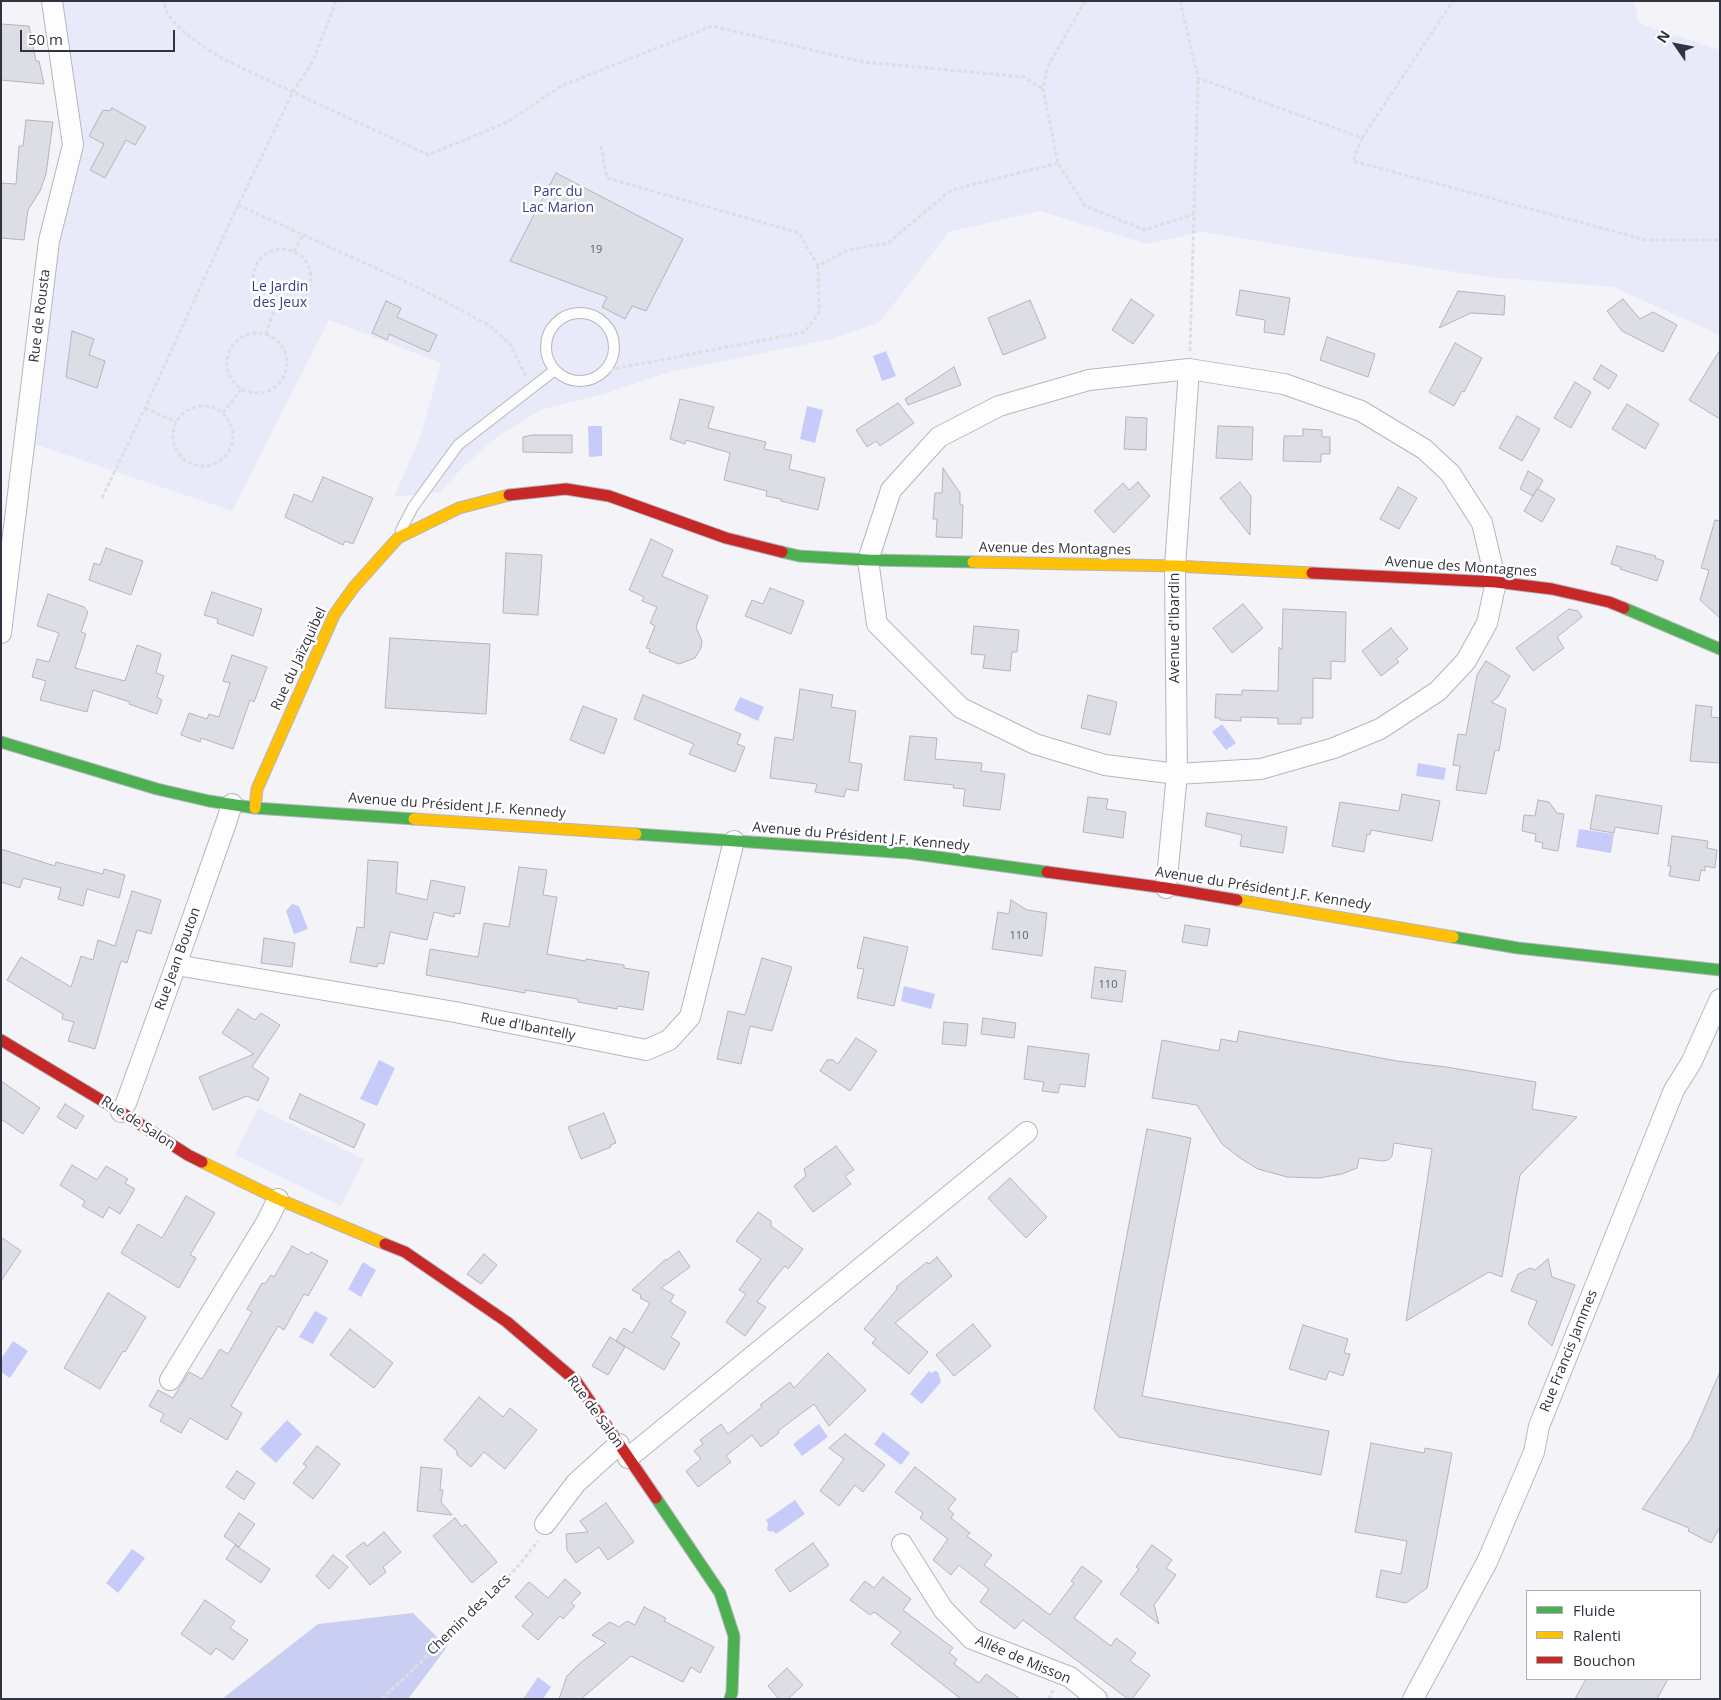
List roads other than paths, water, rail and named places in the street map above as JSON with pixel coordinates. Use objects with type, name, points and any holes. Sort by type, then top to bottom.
[{"type":"street","name":"Rue de Rousta","points":[[1,633],[49,241],[73,145],[52,1]]},
{"type":"street","points":[[1189,369],[1284,384],[1361,411],[1424,448],[1450,473],[1482,524],[1496,582],[1487,623],[1466,661],[1438,691],[1380,729],[1334,748],[1261,769],[1176,774],[1104,766],[1035,744],[961,708],[877,624],[868,560],[892,490],[940,437],[999,406],[1089,380],[1189,369]]},
{"type":"street","name":"Avenue d'Ibardin","points":[[1166,888],[1176,774],[1175,566],[1189,369]]},
{"type":"street","name":"Avenue des Montagnes","points":[[398,538],[459,508],[503,496],[566,489],[610,496],[726,538],[798,556],[868,560],[1175,566],[1496,582],[1552,589],[1609,602],[1710,644],[1720,650]]},
{"type":"street","name":"Rue du Jaïzquibel","points":[[255,808],[257,789],[334,615],[354,587],[398,538]]},
{"type":"street","name":"Avenue du Président J.F. Kennedy","points":[[1,742],[157,789],[209,802],[255,808],[908,854],[1166,888],[1518,948],[1720,970]]},
{"type":"street","name":"Rue Jean Bouton","points":[[121,1112],[126,1103],[176,965],[232,804]]},
{"type":"street","name":"Rue d'Ibantelly","points":[[176,965],[455,1012],[646,1050],[669,1040],[690,1017],[734,841]]},
{"type":"street","name":"Rue Francis Jammes","points":[[1414,1698],[1487,1562],[1534,1452],[1539,1426],[1674,1090],[1690,1063],[1720,999]]},
{"type":"street","name":"Rue de Salon","points":[[1,1040],[121,1112],[188,1155],[278,1199],[405,1252],[507,1322],[576,1381],[720,1593],[734,1636],[732,1692],[730,1699]]},
{"type":"street","points":[[545,1524],[576,1483],[624,1451],[1027,1132]]},
{"type":"street","points":[[170,1380],[266,1223],[278,1199]]},
{"type":"street","name":"Allée de Misson","points":[[902,1544],[942,1609],[972,1639],[1070,1677],[1097,1699]]},
{"type":"lane","points":[[583,313],[594,316],[604,323],[610,332],[613,342],[613,353],[603,371],[594,378],[584,381],[563,377],[555,370],[548,360],[546,349],[547,338],[552,327],[561,319],[572,314],[583,313]]},
{"type":"lane","points":[[398,538],[412,507],[458,445],[555,370]]},
{"type":"park label","name":"Parc du Lac Marion","points":[[558,200]]},
{"type":"park label","name":"Le Jardin des Jeux","points":[[280,296]]}]
